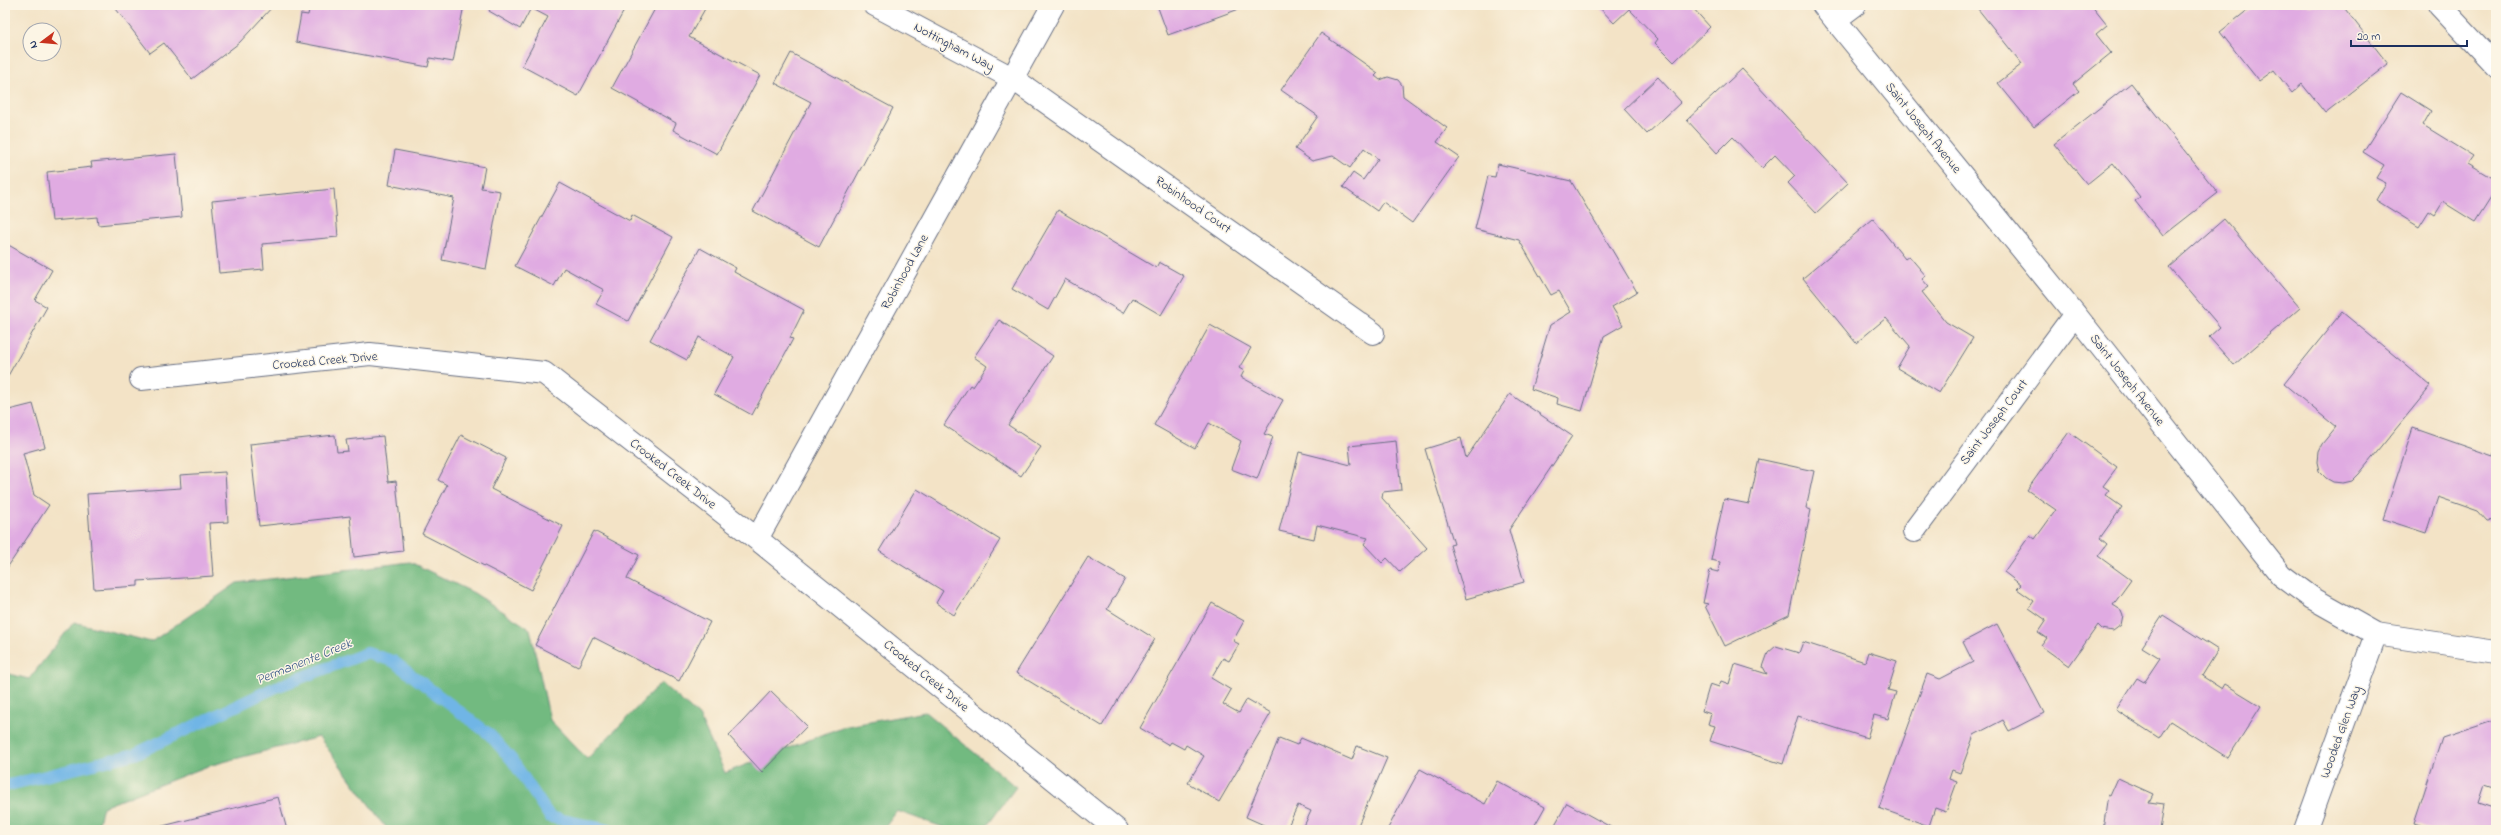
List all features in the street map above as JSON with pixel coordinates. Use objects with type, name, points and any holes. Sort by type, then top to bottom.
[{"type":"street","name":"Nottingham Way","points":[[875,5],[1012,78]]},
{"type":"street","name":"Robinhood Lane","points":[[756,539],[1053,5]]},
{"type":"street","points":[[1829,12],[1855,5]]},
{"type":"street","points":[[2439,5],[2496,66]]},
{"type":"street","name":"Saint Joseph Avenue","points":[[1829,12],[2075,314],[2281,575],[2312,598],[2376,634],[2496,652]]},
{"type":"street","name":"Robinhood Court","points":[[1012,78],[1373,333]]},
{"type":"street","name":"Saint Joseph Court","points":[[1914,531],[2075,314]]},
{"type":"street","name":"Crooked Creek Drive","points":[[140,380],[370,354],[544,373],[756,539],[1117,830]]},
{"type":"street","name":"Wooded Glen Way","points":[[2305,830],[2376,634]]},
{"type":"green space","points":[[410,562],[474,593],[530,629],[550,720],[587,759],[661,683],[699,716],[725,773],[842,727],[925,712],[1016,787],[984,830],[951,830],[897,811],[883,830],[388,830],[319,737],[208,766],[103,807],[97,830],[5,830],[5,673],[29,679],[74,622],[151,642],[237,583]]},
{"type":"building","points":[[113,5],[210,5],[213,8],[216,5],[274,5],[239,43],[192,79],[164,43],[150,53]]},
{"type":"building","points":[[310,5],[464,5],[453,62],[430,58],[428,67],[296,42],[301,14],[308,15]]},
{"type":"building","points":[[492,5],[627,5],[578,96],[522,66],[548,17],[531,8],[520,29],[489,11]]},
{"type":"building","points":[[657,5],[702,5],[706,7],[689,37],[760,75],[717,154],[673,130],[676,123],[612,88]]},
{"type":"building","points":[[1157,5],[1250,5],[1168,35]]},
{"type":"building","points":[[1597,5],[1694,5],[1692,7],[1710,27],[1674,62],[1655,43],[1658,39],[1629,9],[1614,23]]},
{"type":"building","points":[[1983,5],[2091,5],[2107,25],[2096,34],[2111,53],[2073,84],[2079,91],[2034,127],[1998,83],[2022,64],[1978,9]]},
{"type":"building","points":[[2254,5],[2342,5],[2388,64],[2325,113],[2302,84],[2292,93],[2274,70],[2259,81],[2220,32]]},
{"type":"building","points":[[1321,33],[1378,73],[1375,76],[1380,80],[1388,77],[1398,80],[1402,85],[1403,96],[1447,128],[1437,142],[1459,157],[1412,223],[1383,202],[1377,211],[1343,187],[1353,173],[1363,180],[1378,159],[1364,148],[1350,168],[1333,156],[1312,161],[1295,149],[1318,116],[1281,90]]},
{"type":"building","points":[[791,53],[893,108],[819,247],[753,211],[811,102],[775,83]]},
{"type":"building","points":[[1742,69],[1848,183],[1816,213],[1788,183],[1795,176],[1775,155],[1762,168],[1733,137],[1717,153],[1687,120]]},
{"type":"building","points":[[1658,77],[1681,102],[1647,134],[1624,109]]},
{"type":"building","points":[[2131,83],[2218,193],[2163,236],[2135,201],[2140,197],[2113,163],[2087,184],[2054,144]]},
{"type":"building","points":[[2401,92],[2431,111],[2423,125],[2473,156],[2468,163],[2496,180],[2496,189],[2475,222],[2443,202],[2435,215],[2429,211],[2419,227],[2376,200],[2386,183],[2376,178],[2384,165],[2363,152]]},
{"type":"building","points":[[395,150],[485,167],[481,188],[500,191],[486,269],[442,260],[454,198],[389,185]]},
{"type":"building","points":[[176,154],[182,217],[98,225],[97,217],[52,221],[47,172],[92,167],[91,162]]},
{"type":"building","points":[[1498,164],[1571,181],[1637,292],[1612,307],[1623,325],[1604,336],[1582,411],[1557,404],[1558,398],[1531,389],[1550,325],[1571,312],[1559,291],[1551,295],[1519,240],[1475,229],[1488,176],[1495,177]]},
{"type":"building","points":[[560,183],[630,221],[632,215],[673,237],[628,321],[596,304],[604,290],[564,268],[554,286],[515,266]]},
{"type":"building","points":[[334,189],[338,237],[262,244],[264,269],[219,273],[212,201]]},
{"type":"building","points":[[1058,210],[1156,268],[1159,262],[1184,276],[1161,315],[1132,298],[1123,313],[1065,279],[1048,310],[1012,289]]},
{"type":"building","points":[[1873,219],[1905,259],[1909,256],[1926,276],[1922,279],[1929,287],[1922,292],[1946,322],[1973,338],[1939,393],[1897,368],[1910,346],[1886,318],[1856,343],[1803,278]]},
{"type":"building","points":[[2224,219],[2300,308],[2234,365],[2209,337],[2220,327],[2169,267]]},
{"type":"building","points":[[5,243],[52,270],[35,300],[47,307],[5,381]]},
{"type":"building","points":[[700,248],[736,268],[734,272],[804,310],[790,338],[793,339],[752,415],[714,394],[734,357],[699,337],[687,360],[650,340]]},
{"type":"building","points":[[2342,312],[2431,386],[2359,474],[2352,481],[2343,483],[2333,482],[2326,478],[2319,471],[2317,462],[2318,452],[2322,444],[2336,427],[2284,384]]},
{"type":"building","points":[[999,320],[1053,356],[1008,425],[1041,447],[1021,476],[944,425],[970,385],[973,387],[987,366],[974,357]]},
{"type":"building","points":[[1210,325],[1251,348],[1239,368],[1244,371],[1241,377],[1283,400],[1264,434],[1273,437],[1257,479],[1231,469],[1241,441],[1209,423],[1195,448],[1154,425]]},
{"type":"building","points":[[1510,394],[1572,436],[1509,530],[1524,582],[1466,599],[1450,545],[1454,544],[1425,449],[1461,438],[1466,458]]},
{"type":"building","points":[[33,404],[45,447],[23,453],[34,495],[49,505],[5,571],[5,411]]},
{"type":"building","points":[[2413,428],[2493,456],[2496,448],[2496,520],[2487,521],[2478,511],[2438,497],[2426,533],[2383,519]]},
{"type":"building","points":[[2069,432],[2117,467],[2103,486],[2109,490],[2105,495],[2122,507],[2100,538],[2107,544],[2098,556],[2131,580],[2113,605],[2121,610],[2123,615],[2121,625],[2113,631],[2102,629],[2098,625],[2069,666],[2041,646],[2047,638],[2038,632],[2046,620],[2029,608],[2034,601],[2017,589],[2021,585],[2004,572],[2030,535],[2035,539],[2056,510],[2027,490]]},
{"type":"building","points":[[335,435],[337,452],[348,451],[346,440],[383,436],[388,482],[396,481],[403,551],[354,557],[350,516],[259,526],[250,444]]},
{"type":"building","points":[[461,435],[506,458],[491,489],[563,526],[531,590],[422,534],[447,485],[438,480]]},
{"type":"building","points":[[1396,441],[1401,490],[1383,492],[1382,498],[1427,548],[1400,572],[1387,558],[1382,563],[1364,544],[1368,538],[1317,525],[1314,539],[1279,531],[1299,452],[1351,465],[1349,446]]},
{"type":"building","points":[[1759,459],[1814,471],[1806,508],[1811,510],[1789,615],[1725,646],[1705,606],[1709,604],[1703,603],[1710,570],[1718,572],[1720,562],[1711,560],[1724,499],[1749,504]]},
{"type":"building","points":[[225,472],[228,522],[209,523],[213,576],[138,581],[138,586],[94,589],[87,494],[181,488],[180,475]]},
{"type":"building","points":[[917,489],[1000,540],[954,615],[936,603],[943,591],[879,551]]},
{"type":"building","points":[[594,531],[639,555],[627,579],[710,622],[679,681],[593,637],[578,667],[535,645]]},
{"type":"building","points":[[1088,557],[1125,579],[1107,609],[1155,639],[1102,726],[1016,673]]},
{"type":"building","points":[[1212,603],[1244,621],[1233,641],[1239,644],[1229,661],[1223,658],[1211,678],[1231,690],[1223,704],[1239,713],[1247,699],[1271,713],[1219,802],[1188,783],[1204,756],[1186,745],[1184,749],[1171,742],[1169,745],[1140,728]]},
{"type":"building","points":[[2163,615],[2218,650],[2202,676],[2222,689],[2225,684],[2261,706],[2228,758],[2170,721],[2159,738],[2116,710],[2137,678],[2144,682],[2160,658],[2142,647]]},
{"type":"building","points":[[1997,624],[2044,713],[2009,731],[2003,720],[1974,735],[1960,773],[1952,770],[1949,779],[1957,782],[1946,812],[1935,808],[1929,826],[1879,808],[1927,674],[1940,679],[1973,662],[1963,642]]},
{"type":"building","points":[[1803,642],[1865,662],[1868,652],[1897,661],[1888,690],[1896,692],[1888,719],[1874,715],[1867,738],[1798,716],[1783,764],[1710,741],[1715,726],[1708,724],[1711,714],[1702,711],[1710,684],[1719,687],[1721,681],[1729,684],[1735,664],[1767,674],[1763,667],[1768,653],[1776,646],[1799,653]]},
{"type":"building","points":[[771,691],[807,726],[762,772],[729,736]]},
{"type":"building","points":[[2496,720],[2496,789],[2484,785],[2478,803],[2496,809],[2496,830],[2435,830],[2414,823],[2442,738]]},
{"type":"building","points":[[1279,738],[1297,745],[1301,738],[1352,760],[1357,746],[1387,758],[1356,830],[1312,830],[1304,826],[1311,811],[1298,805],[1286,830],[1275,830],[1246,817]]},
{"type":"building","points":[[1420,769],[1485,804],[1497,781],[1545,807],[1532,830],[1387,830]]},
{"type":"building","points":[[2118,778],[2153,794],[2149,802],[2164,804],[2160,830],[2103,830],[2108,795],[2110,796]]},
{"type":"building","points":[[278,797],[287,830],[151,830],[151,829]]},
{"type":"building","points":[[1567,803],[1616,830],[1552,830]]},
{"type":"waterway","name":"Permanente Creek","points":[[5,786],[135,754],[274,688],[367,653],[393,661],[489,734],[512,760],[550,817],[609,830]]}]
